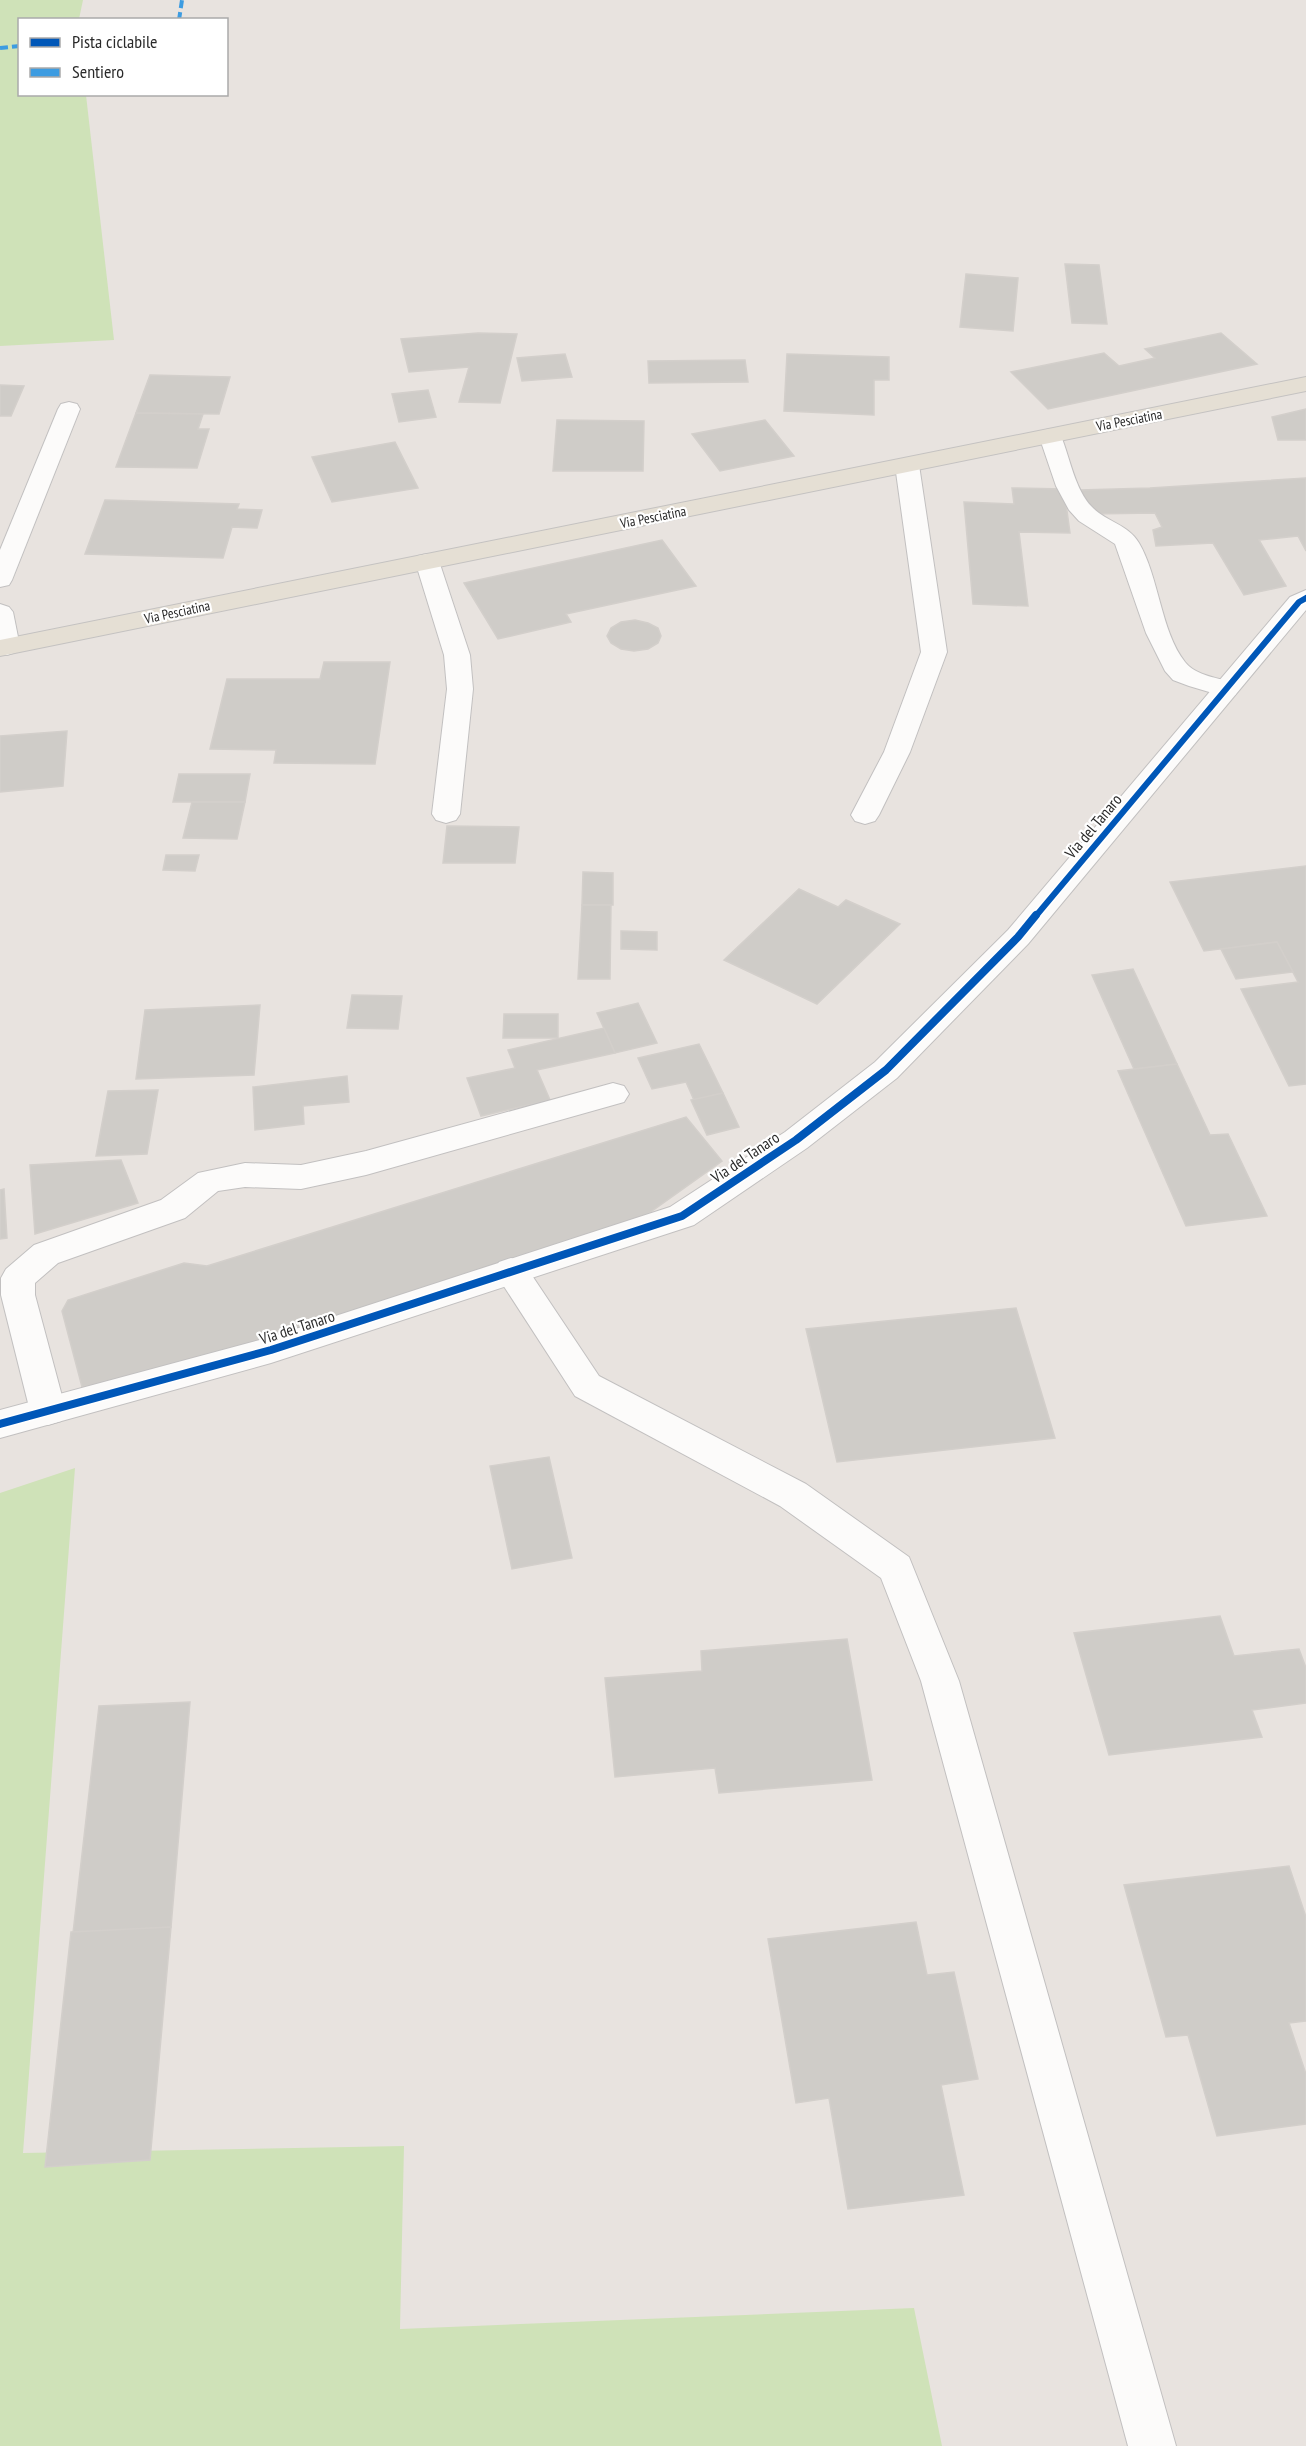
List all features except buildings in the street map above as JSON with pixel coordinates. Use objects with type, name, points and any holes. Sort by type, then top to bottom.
[{"type":"main road","name":"Via Pesciatina","points":[[4,647],[682,512],[1306,384]]},
{"type":"street","points":[[0,580],[69,410]]},
{"type":"street","points":[[1050,436],[1075,499],[1083,512],[1115,531],[1127,542],[1159,632],[1174,665],[1181,673],[1226,689]]},
{"type":"street","points":[[865,814],[897,752],[934,652],[907,465]]},
{"type":"street","points":[[427,561],[457,655],[460,689],[446,814]]},
{"type":"street","name":"Via del Tanaro","points":[[0,1424],[270,1350],[682,1216],[796,1140],[886,1070],[1018,937],[1299,602],[1306,598]]},
{"type":"street","points":[[0,612],[4,647]]},
{"type":"street","points":[[48,1411],[18,1295],[18,1278],[46,1254],[172,1209],[209,1181],[245,1175],[301,1177],[378,1160],[613,1094]]},
{"type":"street","points":[[511,1271],[587,1386],[793,1494],[896,1568],[940,1681],[1152,2446]]},
{"type":"green space","points":[[0,0],[83,0],[79,18],[18,18],[18,96],[86,96],[114,340],[0,346]]},
{"type":"green space","points":[[75,1468],[23,2153],[404,2146],[400,2329],[914,2308],[942,2446],[0,2446],[0,1493]]},
{"type":"marked path","points":[[180,18],[182,0]]},
{"type":"marked path","points":[[0,48],[18,46]]},
{"type":"cycle path","points":[[0,1424],[271,1350],[682,1216],[796,1140],[886,1070],[1018,937],[1299,602],[1306,598]]}]
